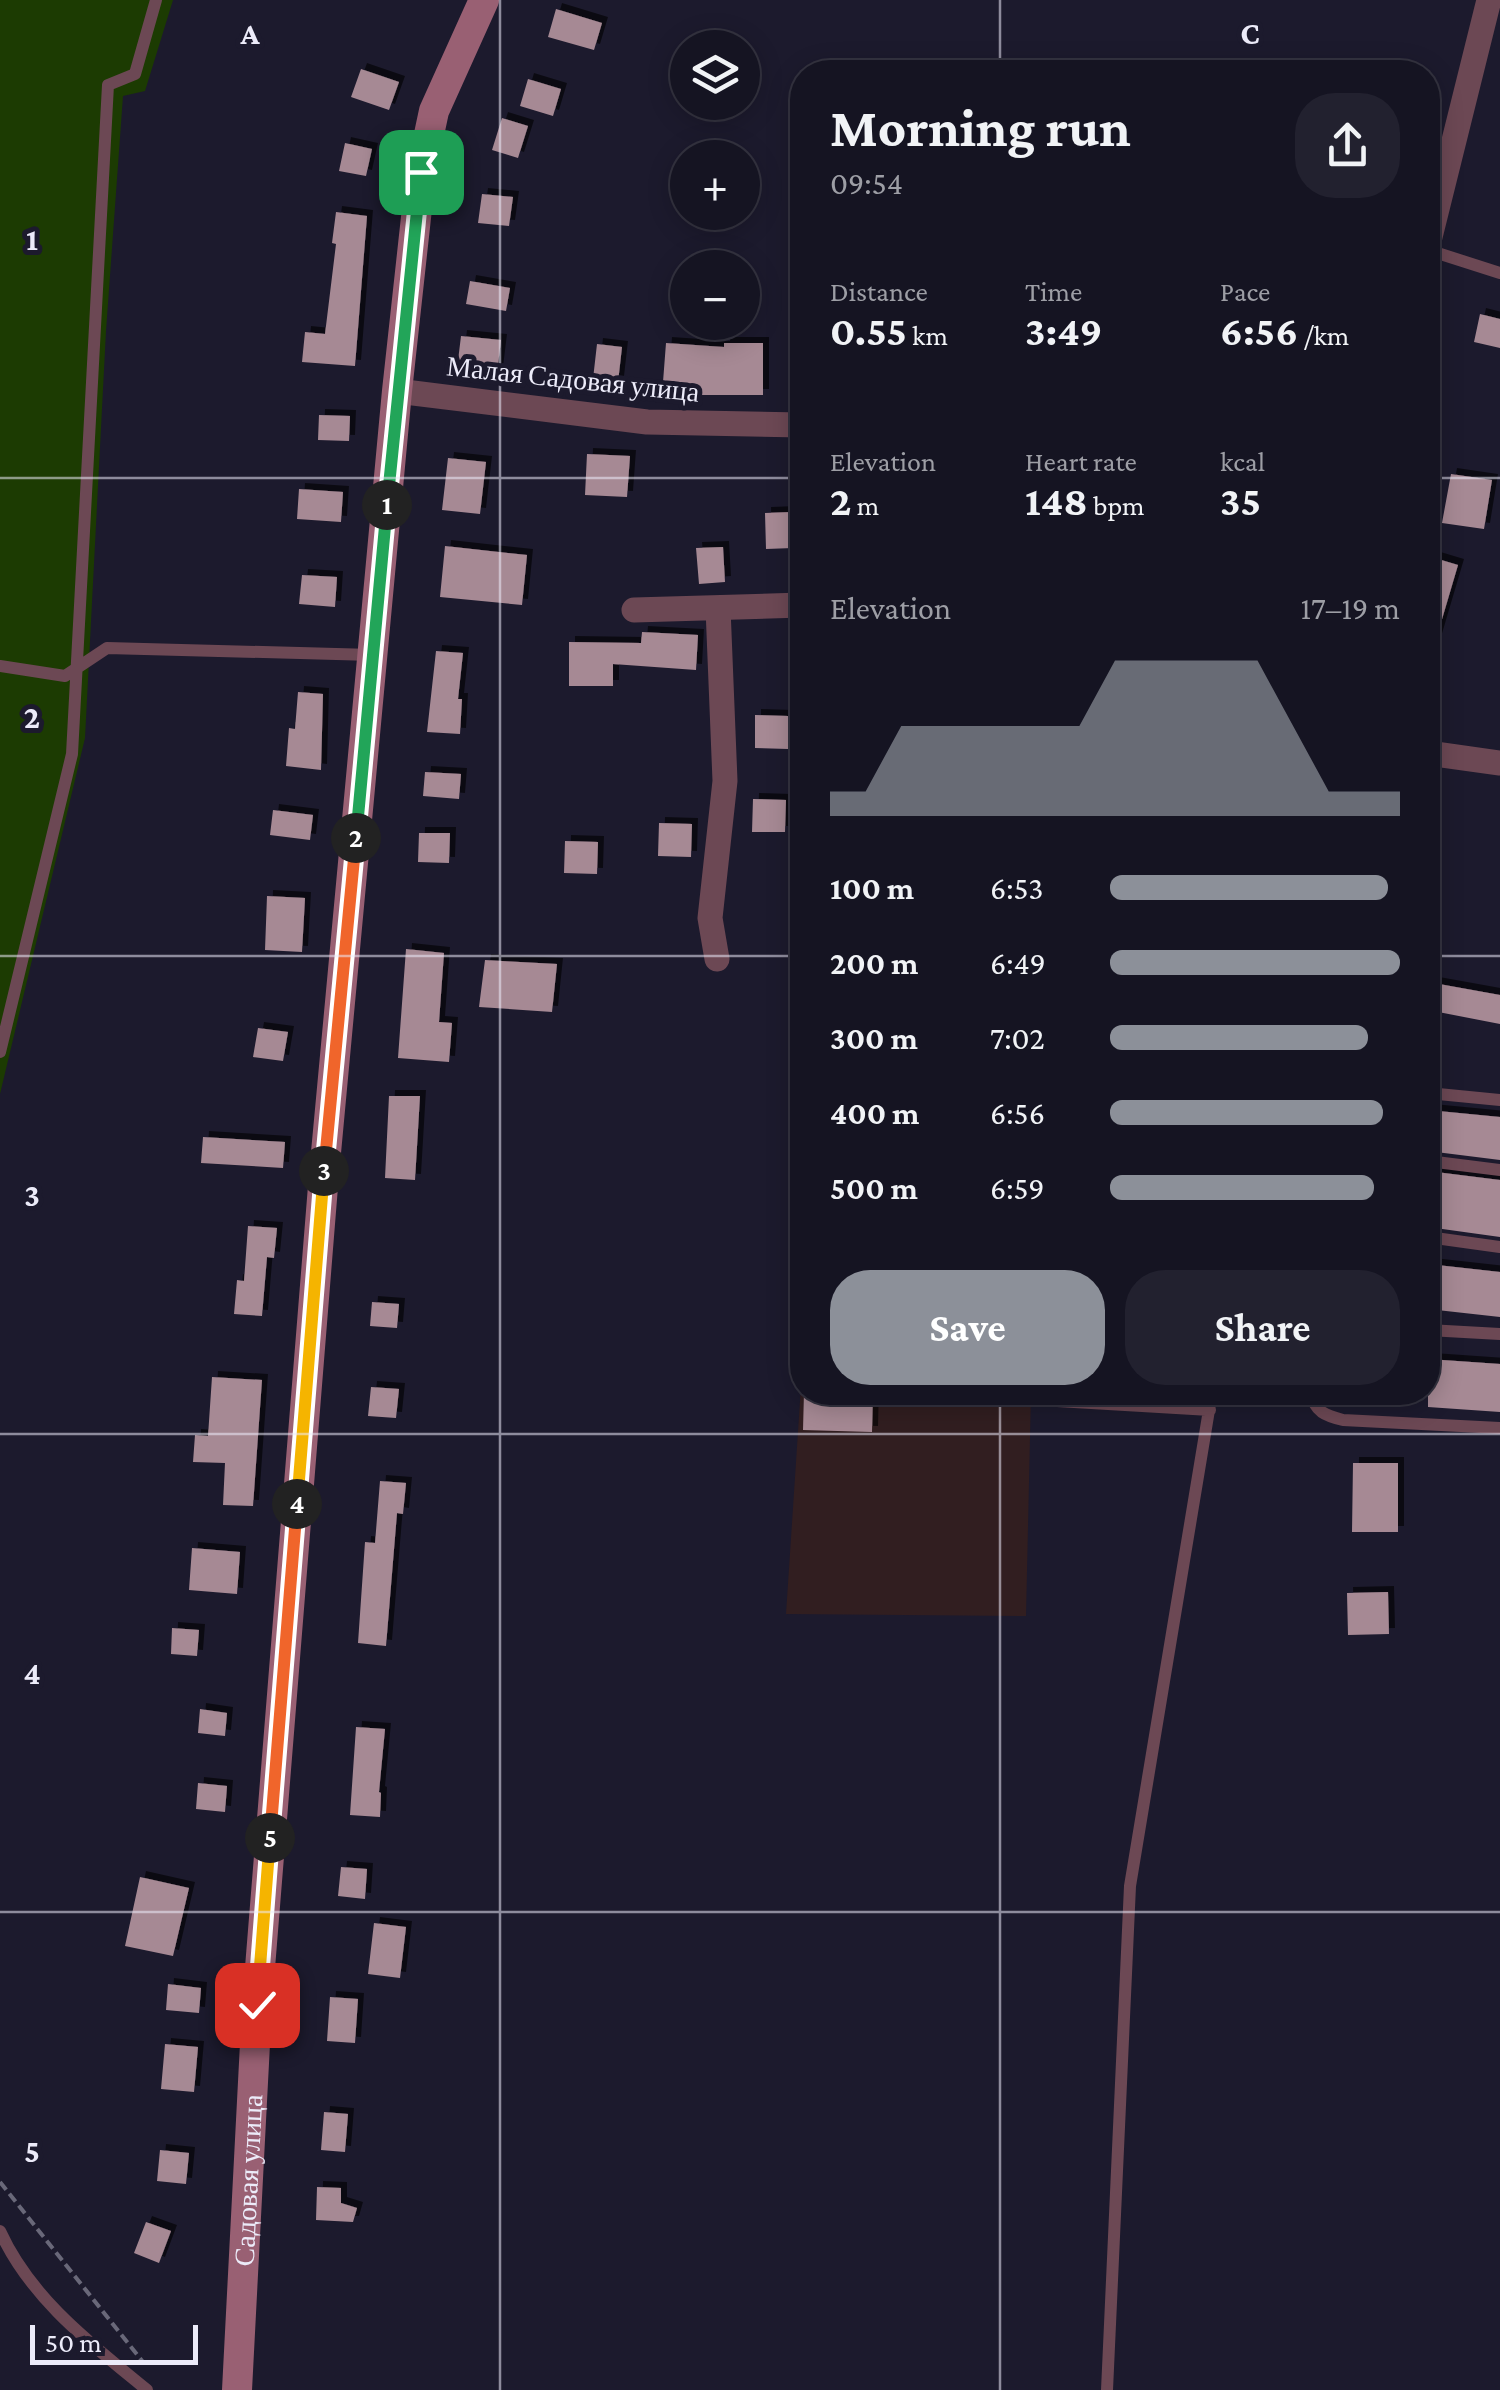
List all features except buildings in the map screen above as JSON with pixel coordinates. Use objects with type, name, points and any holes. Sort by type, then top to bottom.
[{"type":"main road","name":"Садовая улица","points":[[237,2390],[258,1985],[324,1174],[397,391],[421,172],[434,111],[484,0]]},
{"type":"street","points":[[1440,200],[1490,0]]},
{"type":"street","name":"Малая Садовая улица","points":[[397,391],[647,422],[790,426]]},
{"type":"street","points":[[634,610],[790,605]]},
{"type":"street","points":[[716,959],[710,918],[725,781],[718,608]]},
{"type":"street","points":[[1440,755],[1500,763]]},
{"type":"lane","points":[[0,1052],[72,754],[108,86],[135,74],[156,0]]},
{"type":"lane","points":[[1440,252],[1500,273]]},
{"type":"lane","points":[[0,666],[65,676],[107,648],[374,655]]},
{"type":"lane","points":[[1440,1094],[1500,1100]]},
{"type":"lane","points":[[1440,1162],[1500,1170]]},
{"type":"lane","points":[[1440,1239],[1500,1247]]},
{"type":"lane","points":[[1440,1331],[1500,1334]]},
{"type":"lane","points":[[1125,1405],[1210,1410]]},
{"type":"lane","points":[[1108,2390],[1130,1886],[1211,1405]]},
{"type":"lane","points":[[1315,1405],[1323,1414],[1343,1420],[1500,1428]]},
{"type":"lane","points":[[0,2231],[14,2262],[48,2302],[78,2334],[147,2390]]},
{"type":"path","points":[[0,2182],[146,2366]]},
{"type":"shaded area","points":[[800,1405],[1031,1405],[1026,1616],[786,1614]]},
{"type":"green space","points":[[0,0],[173,0],[145,91],[123,96],[106,331],[85,738],[0,1094]]},
{"type":"route","points":[[257,2005],[324,1174],[421,172]]}]
